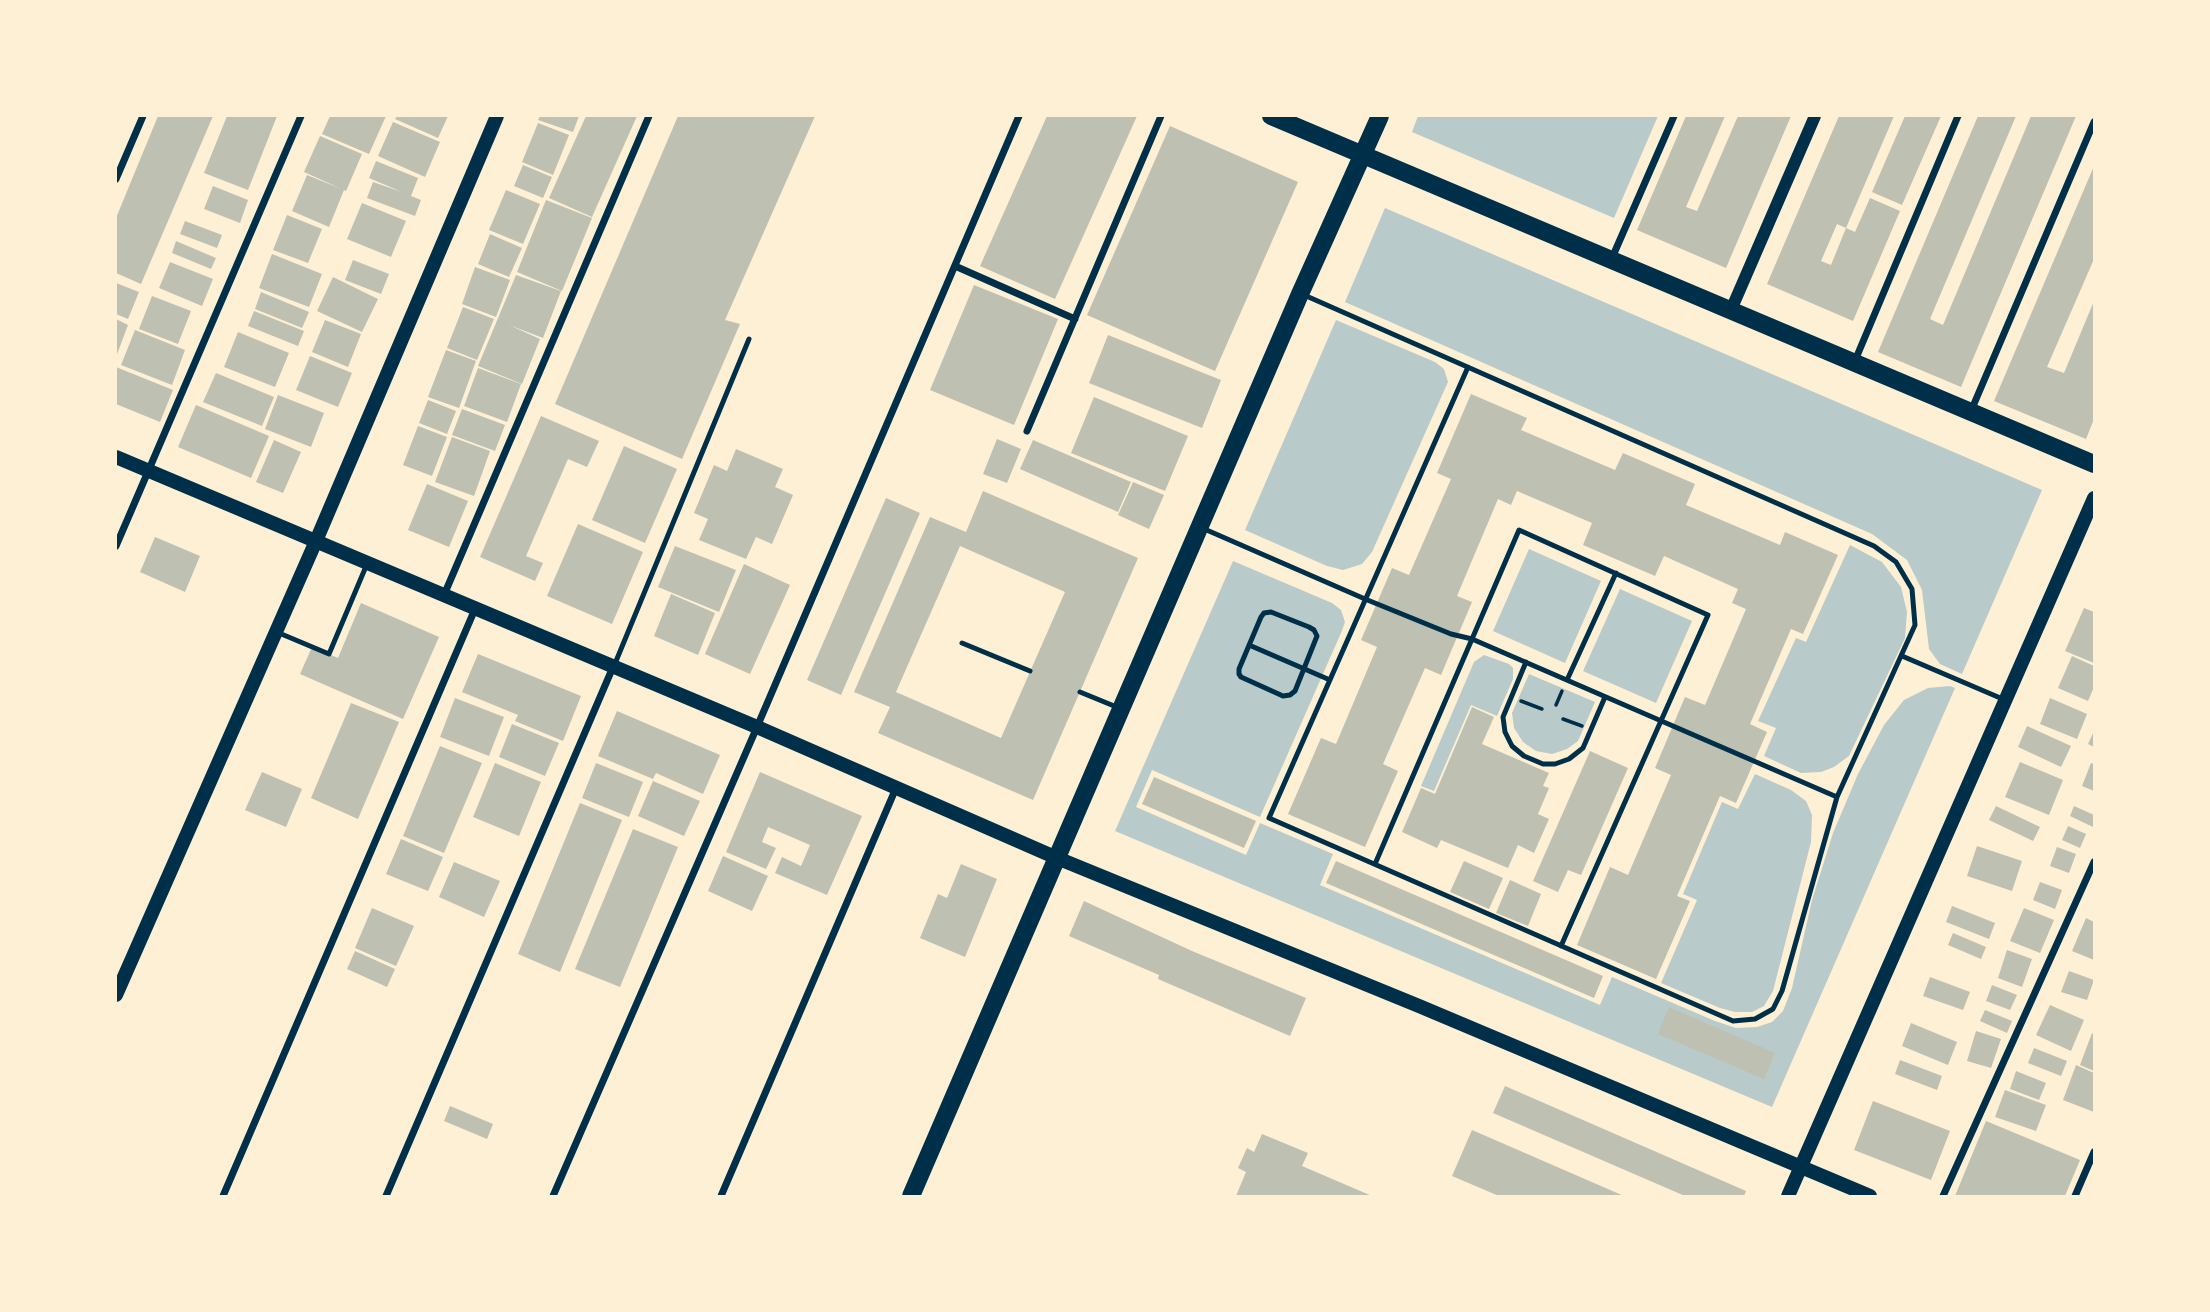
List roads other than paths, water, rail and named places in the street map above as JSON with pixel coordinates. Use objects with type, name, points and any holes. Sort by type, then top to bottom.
[{"type":"main road","points":[[116,995],[316,541],[497,116]]},
{"type":"main road","points":[[1271,116],[2095,464]]},
{"type":"main road","points":[[911,1196],[1300,293],[1380,116]]},
{"type":"main road","points":[[116,457],[757,727],[1057,858],[1419,1006],[1870,1196]]},
{"type":"main road","points":[[1788,1196],[2095,498]]},
{"type":"street","points":[[116,179],[143,116]]},
{"type":"street","points":[[116,547],[301,116]]},
{"type":"street","points":[[444,595],[649,116]]},
{"type":"street","points":[[553,1196],[1019,116]]},
{"type":"street","points":[[1027,431],[1161,116]]},
{"type":"street","points":[[1612,259],[1674,116]]},
{"type":"street","points":[[1731,310],[1815,116]]},
{"type":"street","points":[[1854,363],[1958,116]]},
{"type":"street","points":[[1970,412],[2095,121]]},
{"type":"street","points":[[955,266],[1075,319]]},
{"type":"street","points":[[223,1196],[475,608]]},
{"type":"street","points":[[386,1196],[613,667]]},
{"type":"street","points":[[721,1196],[895,788]]},
{"type":"street","points":[[1943,1196],[2095,862]]},
{"type":"street","points":[[2075,1196],[2095,1152]]},
{"type":"lane","points":[[1300,293],[1468,367],[1874,546],[1896,562],[1912,589],[1915,625],[1837,797],[1782,991],[1773,1009],[1755,1020],[1733,1021],[1269,818],[1468,367]]},
{"type":"lane","points":[[613,667],[749,338]]},
{"type":"lane","points":[[1200,527],[1365,599],[1451,634],[1472,639],[1837,797]]},
{"type":"lane","points":[[1375,864],[1519,530],[1708,615],[1561,946]]},
{"type":"lane","points":[[276,631],[328,654],[368,563]]},
{"type":"lane","points":[[1567,680],[1616,573]]},
{"type":"lane","points":[[1271,612],[1314,630],[1317,636],[1303,668],[1295,691],[1283,695],[1238,674],[1264,613],[1271,612]]},
{"type":"lane","points":[[962,643],[1030,671]]},
{"type":"lane","points":[[1249,645],[1330,680]]},
{"type":"lane","points":[[1902,656],[2005,700]]},
{"type":"lane","points":[[1526,662],[1503,717],[1505,732],[1512,747],[1542,764],[1555,764],[1569,759],[1583,748],[1605,697]]},
{"type":"lane","points":[[1080,692],[1121,709]]}]
